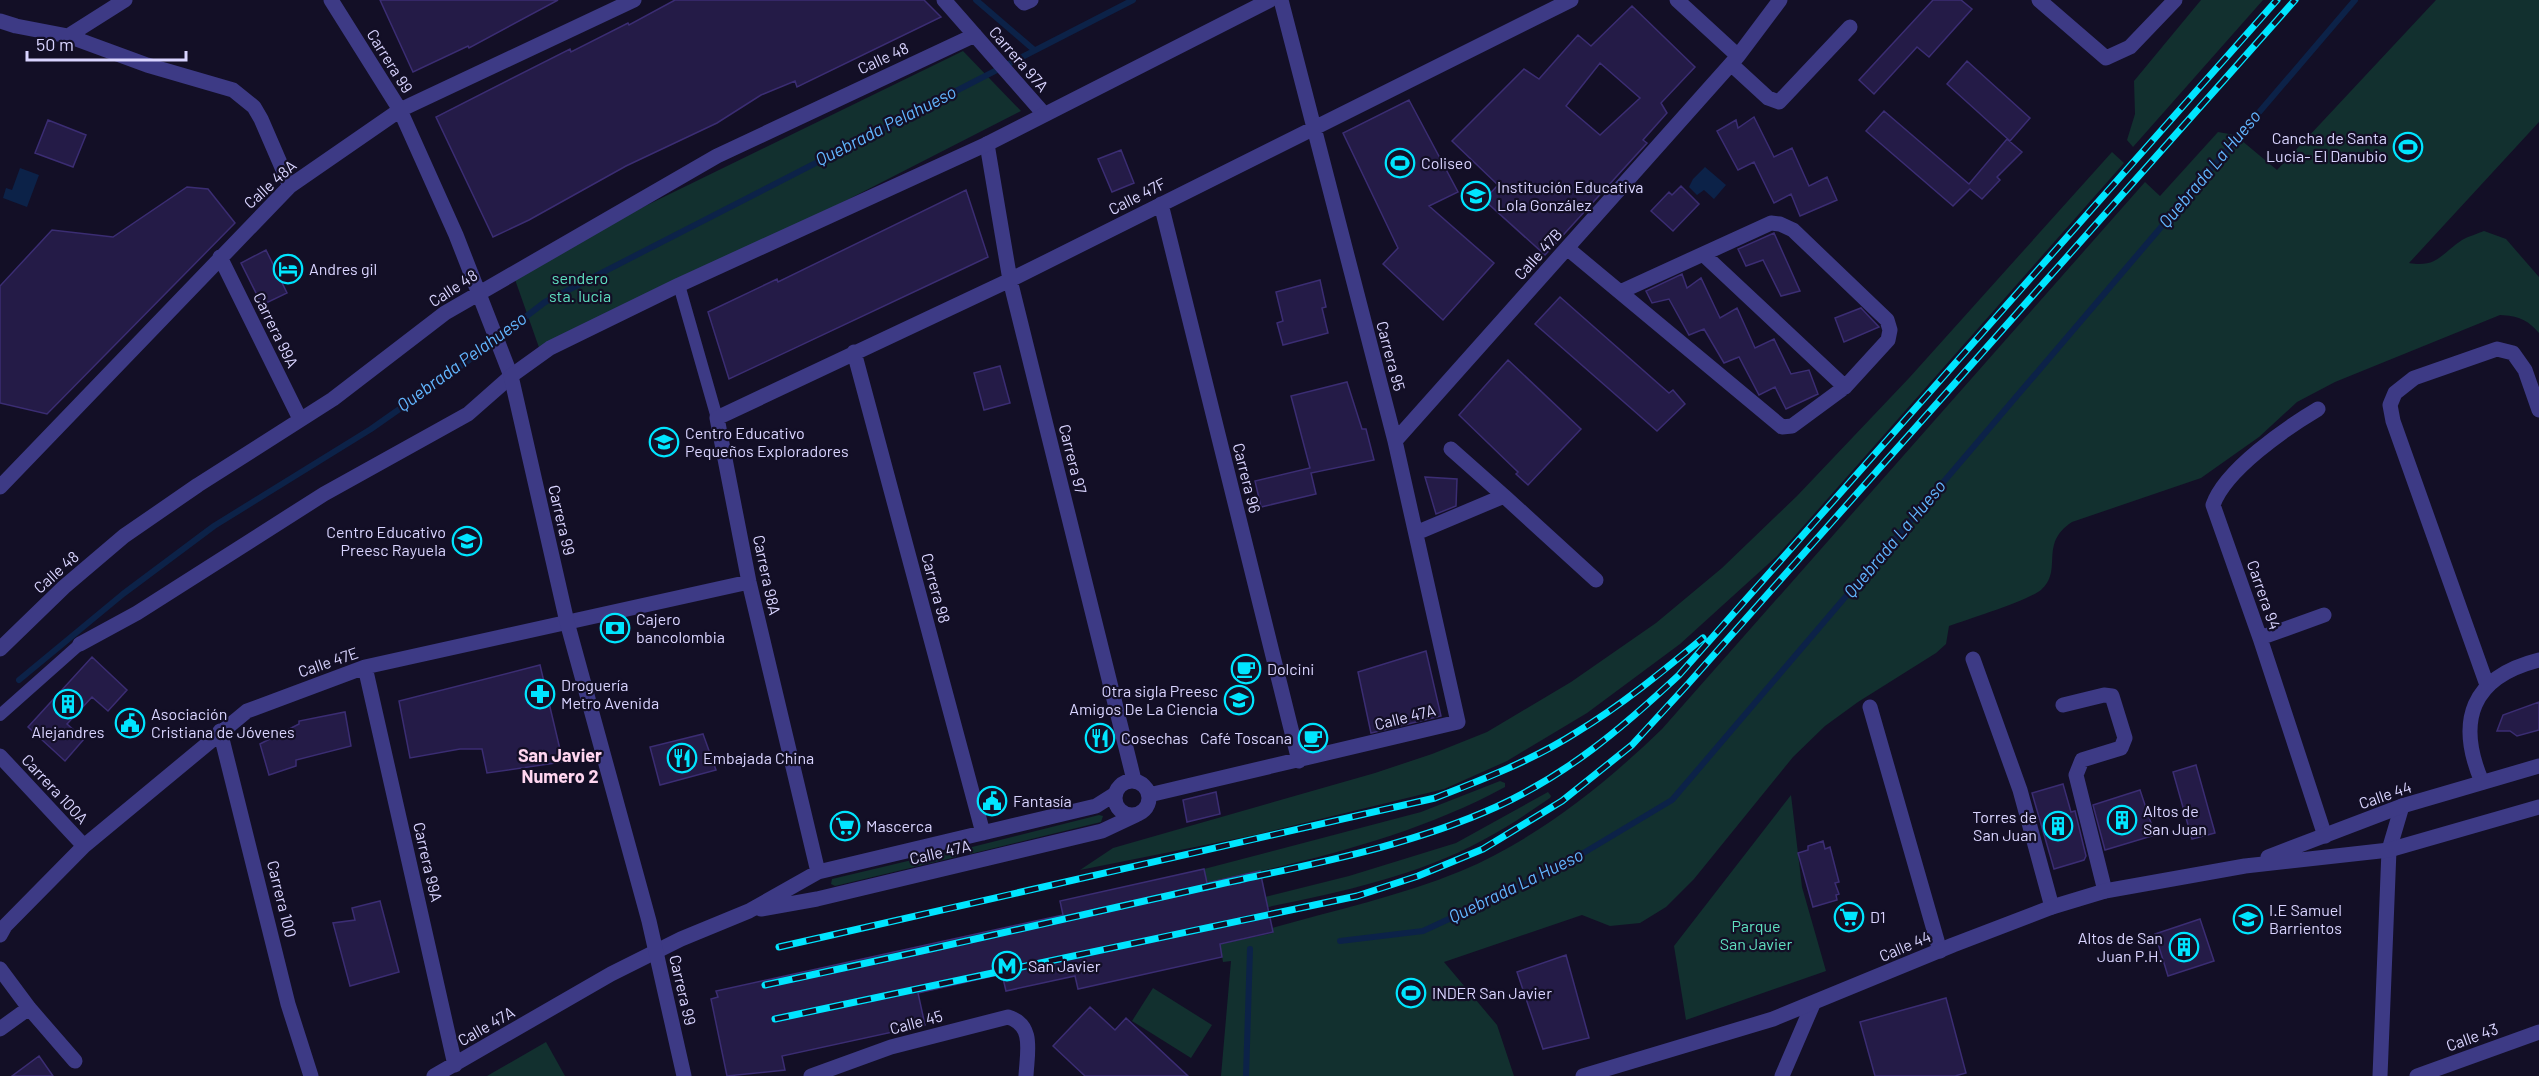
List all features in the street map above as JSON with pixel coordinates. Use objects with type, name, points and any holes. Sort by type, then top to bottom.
[{"type":"street","points":[[68,36],[125,0]]},
{"type":"street","name":"Carrera 99","points":[[331,0],[400,110],[481,299],[509,371],[567,622],[655,952],[684,1076]]},
{"type":"street","name":"Calle 48A","points":[[0,487],[290,186],[400,110],[634,0]]},
{"type":"street","name":"Carrera 97A","points":[[944,0],[1044,114]]},
{"type":"street","points":[[0,715],[81,644],[137,613],[324,494],[407,450],[468,414],[509,371],[550,348],[679,285],[987,144],[1270,0]]},
{"type":"street","name":"Carrera 95","points":[[1281,0],[1395,441],[1458,722]]},
{"type":"street","name":"Calle 47F","points":[[717,418],[1010,280],[1571,0]]},
{"type":"street","points":[[1677,0],[1768,98],[1779,102],[1850,27]]},
{"type":"street","name":"Calle 47B","points":[[1395,441],[1735,60],[1780,0]]},
{"type":"street","points":[[2039,0],[2106,58],[2130,46],[2175,0]]},
{"type":"street","points":[[0,21],[68,36],[147,65],[214,83],[245,98],[254,107],[266,128],[290,186]]},
{"type":"street","name":"Calle 48","points":[[0,649],[64,587],[124,536],[371,372],[445,313],[481,299],[717,156],[975,35]]},
{"type":"street","name":"Carrera 97","points":[[987,144],[1010,280],[1134,780]]},
{"type":"street","name":"Carrera 96","points":[[1161,204],[1299,761]]},
{"type":"street","points":[[1567,248],[1782,427],[1792,426],[1845,387],[1888,340],[1887,320],[1792,230],[1780,224],[1771,223],[1620,292]]},
{"type":"street","points":[[1703,254],[1845,387]]},
{"type":"street","name":"Carrera 99A","points":[[220,257],[300,419]]},
{"type":"street","name":"Carrera 98A","points":[[679,285],[717,418],[749,582],[818,872]]},
{"type":"street","points":[[2487,685],[2393,421],[2390,405],[2395,393],[2415,378],[2497,349],[2513,353],[2525,370],[2539,410]]},
{"type":"street","name":"Carrera 98","points":[[854,352],[984,833]]},
{"type":"street","name":"Carrera 94","points":[[2318,409],[2243,466],[2218,490],[2213,505],[2260,638],[2325,836]]},
{"type":"street","points":[[1451,449],[1596,580]]},
{"type":"street","points":[[1416,532],[1504,495]]},
{"type":"street","name":"Calle 47E","points":[[0,935],[5,926],[84,846],[220,731],[247,711],[365,667],[749,582]]},
{"type":"street","points":[[2260,638],[2324,615]]},
{"type":"street","points":[[1973,659],[2020,790],[2052,907]]},
{"type":"street","points":[[2482,783],[2470,751],[2469,731],[2474,707],[2487,685],[2523,664],[2539,660]]},
{"type":"street","name":"Carrera 99A","points":[[365,667],[455,1065]]},
{"type":"street","points":[[2063,705],[2104,695],[2112,696],[2125,738],[2121,748],[2082,760],[2076,775],[2106,891]]},
{"type":"street","points":[[1870,706],[1940,951]]},
{"type":"street","name":"Calle 47A","points":[[1149,795],[1458,722]]},
{"type":"street","name":"Carrera 100","points":[[220,731],[288,1004],[310,1076]]},
{"type":"street","name":"Carrera 100A","points":[[0,756],[84,846]]},
{"type":"street","name":"Calle 44","points":[[2246,866],[2402,807],[2539,766]]},
{"type":"street","points":[[1134,780],[1141,783],[1149,795],[1146,807],[1136,815],[1122,812],[1117,807],[1115,794],[1122,783],[1134,780]]},
{"type":"street","name":"Calle 47A","points":[[434,1076],[611,974],[749,910],[818,872],[1096,806],[1115,794]]},
{"type":"street","points":[[2380,1076],[2389,850],[2402,807]]},
{"type":"street","name":"Calle 44","points":[[1583,1076],[1773,1019],[2052,907],[2106,891],[2246,866],[2389,850],[2539,807]]},
{"type":"street","name":"Calle 47A","points":[[749,910],[817,899],[1079,837],[1101,831],[1136,815]]},
{"type":"street","points":[[0,969],[29,1008],[75,1061]]},
{"type":"street","points":[[1782,1076],[1813,1004]]},
{"type":"street","points":[[0,1029],[29,1008]]},
{"type":"street","name":"Calle 45","points":[[811,1076],[891,1047],[1008,1017],[1017,1020],[1027,1033],[1026,1076]]},
{"type":"street","name":"Calle 43","points":[[2417,1076],[2539,1032]]},
{"type":"green space","points":[[2201,0],[2263,0],[2133,147],[2127,140],[2135,114],[2134,81]]},
{"type":"green space","points":[[2436,0],[2539,0],[2539,122],[2409,263],[2433,262],[2462,240],[2484,231],[2506,239],[2539,277],[2539,333],[2522,319],[2500,315],[2335,382],[2297,402],[2259,437],[2201,478],[2072,522],[2056,539],[2051,574],[2041,590],[2011,604],[1949,626],[1946,644],[1936,653],[1858,702],[1825,726],[1793,757],[1694,879],[1666,907],[1640,923],[1610,926],[1582,915],[1444,962],[1497,1025],[1514,1076],[1221,1076],[1231,961],[1223,962],[1220,944],[1273,933],[1272,928],[1391,895],[1461,871],[1543,827],[1593,790],[1662,729],[2145,182],[2160,196],[2218,132],[2235,135],[2277,170]]},
{"type":"green space","name":"sendero sta. lucia","points":[[963,51],[1021,111],[542,356],[512,271]]},
{"type":"green space","points":[[2112,152],[2124,163],[1777,556],[1680,644],[1587,713],[1507,761],[1444,789],[1255,835],[1080,870],[1113,848],[1375,773],[1487,732],[1571,682],[1656,623],[1722,568],[1797,496],[1910,377]]},
{"type":"green space","points":[[1500,781],[1505,783],[1505,787],[1470,805],[1397,834],[1283,866],[1207,883],[1204,869],[1421,812]]},
{"type":"green space","points":[[1548,792],[1550,798],[1509,825],[1458,853],[1432,864],[1351,889],[1268,907],[1265,897],[1349,876],[1456,843]]},
{"type":"green space","name":"Parque San Javier","points":[[1791,795],[1802,887],[1826,971],[1686,1020],[1674,946]]},
{"type":"green space","points":[[1099,815],[1103,816],[1101,822],[970,854],[968,848]]},
{"type":"green space","points":[[954,850],[956,857],[835,886],[831,884],[832,879]]},
{"type":"green space","points":[[1153,988],[1212,1025],[1191,1058],[1132,1021]]},
{"type":"green space","points":[[546,1042],[565,1076],[487,1076]]},
{"type":"water","points":[[1705,167],[1726,185],[1714,199],[1704,190],[1697,195],[1689,187],[1693,179]]},
{"type":"water","points":[[20,168],[39,175],[27,207],[3,198],[6,188],[12,190]]},
{"type":"building","points":[[380,0],[558,0],[469,48],[468,46],[413,72]]},
{"type":"building","points":[[675,0],[924,0],[941,17],[797,87],[795,81],[761,95],[717,123],[626,166],[529,220],[493,237],[436,117],[570,49],[571,52],[628,23],[629,25]]},
{"type":"building","points":[[1933,0],[1961,0],[1972,9],[1929,57],[1917,47],[1874,94],[1859,80]]},
{"type":"building","points":[[1632,6],[1695,67],[1661,103],[1667,113],[1643,140],[1647,143],[1545,255],[1484,200],[1498,185],[1452,141],[1524,69],[1539,79],[1578,35],[1591,46]],"holes":[[[1600,63],[1640,98],[1600,135],[1566,106]]]},
{"type":"building","points":[[1967,61],[2030,118],[2010,141],[1947,84]]},
{"type":"building","points":[[1409,100],[1458,192],[1429,206],[1494,263],[1443,320],[1383,264],[1398,248],[1343,133]]},
{"type":"building","points":[[1884,111],[1969,184],[2007,139],[2022,152],[1997,177],[2000,180],[1982,199],[1970,189],[1953,206],[1866,131]]},
{"type":"building","points":[[1754,117],[1774,157],[1792,148],[1809,186],[1827,177],[1837,200],[1800,216],[1791,194],[1774,203],[1754,162],[1738,170],[1717,131],[1736,120],[1738,128]]},
{"type":"building","points":[[48,120],[86,135],[73,167],[35,153]]},
{"type":"building","points":[[1121,150],[1134,183],[1112,192],[1098,159]]},
{"type":"building","points":[[1681,186],[1699,204],[1673,231],[1651,211],[1669,192],[1672,195]]},
{"type":"building","points":[[187,187],[208,189],[235,223],[47,414],[0,403],[0,286],[52,230],[113,237]]},
{"type":"building","points":[[966,190],[988,257],[729,379],[708,312],[777,279],[778,282]]},
{"type":"building","points":[[1774,233],[1800,291],[1781,296],[1763,260],[1746,266],[1738,249]]},
{"type":"building","points":[[266,250],[287,293],[262,305],[241,263]]},
{"type":"building","points":[[1682,274],[1687,288],[1701,278],[1720,318],[1737,308],[1755,348],[1774,339],[1791,374],[1809,370],[1818,394],[1786,409],[1775,387],[1759,395],[1739,357],[1724,363],[1704,329],[1689,335],[1669,299],[1652,303],[1646,291]]},
{"type":"building","points":[[1320,280],[1326,307],[1322,308],[1328,333],[1283,345],[1277,323],[1283,321],[1276,292]]},
{"type":"building","points":[[1560,297],[1669,393],[1673,390],[1685,404],[1657,431],[1535,324]]},
{"type":"building","points":[[1861,308],[1879,327],[1844,342],[1835,318]]},
{"type":"building","points":[[1508,360],[1581,429],[1528,485],[1516,474],[1518,472],[1459,415]]},
{"type":"building","points":[[1000,366],[1010,403],[984,410],[974,373]]},
{"type":"building","points":[[1347,382],[1362,429],[1366,429],[1374,460],[1311,473],[1316,494],[1261,507],[1255,481],[1310,468],[1291,396]]},
{"type":"building","points":[[1425,477],[1457,479],[1456,506],[1436,514]]},
{"type":"building","points":[[1426,651],[1441,716],[1371,733],[1358,672]]},
{"type":"building","name":"Alejandres","points":[[92,657],[127,690],[108,711],[92,697],[67,724],[84,739],[65,761],[28,727]]},
{"type":"building","points":[[540,665],[563,762],[487,773],[482,749],[460,749],[410,758],[399,701]]},
{"type":"building","points":[[2539,702],[2539,730],[2517,736],[2510,731],[2497,731],[2503,715]]},
{"type":"building","points":[[345,712],[351,746],[296,760],[296,766],[269,775],[260,744],[299,724],[299,721]]},
{"type":"building","name":"Embajada China","points":[[703,734],[716,770],[660,785],[650,747]]},
{"type":"building","points":[[2196,765],[2215,833],[2192,839],[2173,772]]},
{"type":"building","name":"Torres de San Juan","points":[[2063,784],[2071,812],[2075,811],[2086,856],[2084,860],[2054,869],[2032,793]]},
{"type":"building","name":"Altos de San Juan","points":[[2140,790],[2155,835],[2105,850],[2093,805]]},
{"type":"building","points":[[1216,792],[1220,814],[1187,822],[1183,800]]},
{"type":"building","points":[[1823,841],[1825,849],[1830,847],[1839,882],[1835,883],[1839,894],[1836,895],[1837,900],[1813,907],[1798,853],[1808,850],[1808,846]]},
{"type":"building","name":"San Javier","points":[[1204,869],[1207,883],[1260,871],[1273,932],[1220,944],[1222,957],[1078,989],[1075,976],[1006,991],[1002,974],[918,993],[925,1025],[782,1056],[785,1070],[727,1076],[711,999],[718,997],[716,991],[1063,915],[1060,901]]},
{"type":"building","points":[[380,901],[399,972],[350,986],[333,923],[355,920],[352,908]]},
{"type":"building","name":"Altos de San Juan P.H.","points":[[2200,919],[2214,961],[2168,976],[2155,934]]},
{"type":"building","points":[[1566,955],[1589,1038],[1543,1049],[1517,972]]},
{"type":"building","points":[[1946,998],[1966,1073],[1955,1076],[1875,1076],[1860,1022]]},
{"type":"building","points":[[1090,1007],[1115,1030],[1126,1018],[1188,1076],[1085,1076],[1053,1046]]},
{"type":"building","points":[[39,1056],[53,1076],[12,1076]]},
{"type":"waterway","points":[[976,0],[1033,49]]},
{"type":"waterway","name":"Quebrada Pelahueso","points":[[19,680],[123,594],[214,526],[371,429],[472,358],[545,302],[1133,0]]},
{"type":"waterway","name":"Quebrada La Hueso","points":[[1340,941],[1423,931],[1555,870],[1672,800],[2355,0]]},
{"type":"waterway","points":[[1246,1076],[1250,949]]},
{"type":"railway","points":[[765,985],[1351,855],[1461,822],[1496,807],[1547,780],[1615,732],[1679,675],[2277,0]]},
{"type":"railway","points":[[775,1019],[1357,896],[1418,876],[1483,849],[1562,801],[1632,745],[1688,684],[2295,0]]},
{"type":"railway","points":[[779,947],[1435,798],[1508,768],[1594,722],[1703,638]]},
{"type":"place","name":"Cancha de Santa Lucia- El Danubio","points":[[2408,147]]},
{"type":"place","name":"Coliseo","points":[[1400,163]]},
{"type":"place","name":"Institución Educativa Lola González","points":[[1476,196]]},
{"type":"place","name":"Andres gil","points":[[288,269]]},
{"type":"place","name":"Centro Educativo Pequeños Exploradores","points":[[664,442]]},
{"type":"place","name":"Centro Educativo Preesc Rayuela","points":[[467,541]]},
{"type":"place","name":"Cajero bancolombia","points":[[615,628]]},
{"type":"place","name":"Dolcini","points":[[1246,669]]},
{"type":"place","name":"Droguería Metro Avenida","points":[[540,694]]},
{"type":"place","name":"Otra sigla Preesc Amigos De La Ciencia","points":[[1239,700]]},
{"type":"place","name":"Alejandres","points":[[68,704]]},
{"type":"place","name":"Asociación Cristiana de Jóvenes","points":[[130,723]]},
{"type":"place","name":"Cosechas","points":[[1100,738]]},
{"type":"place","name":"Café Toscana","points":[[1313,738]]},
{"type":"place","name":"Embajada China","points":[[682,758]]},
{"type":"place","name":"Fantasía","points":[[992,801]]},
{"type":"place","name":"Altos de San Juan","points":[[2122,820]]},
{"type":"place","name":"Mascerca","points":[[845,826]]},
{"type":"place","name":"Torres de San Juan","points":[[2058,826]]},
{"type":"place","name":"D1","points":[[1849,917]]},
{"type":"place","name":"I.E Samuel Barrientos","points":[[2248,919]]},
{"type":"place","name":"Altos de San Juan P.H.","points":[[2184,947]]},
{"type":"place","name":"San Javier","points":[[1007,966]]},
{"type":"place","name":"INDER San Javier","points":[[1411,993]]},
{"type":"district","name":"San Javier Numero 2","points":[[560,766]]}]
